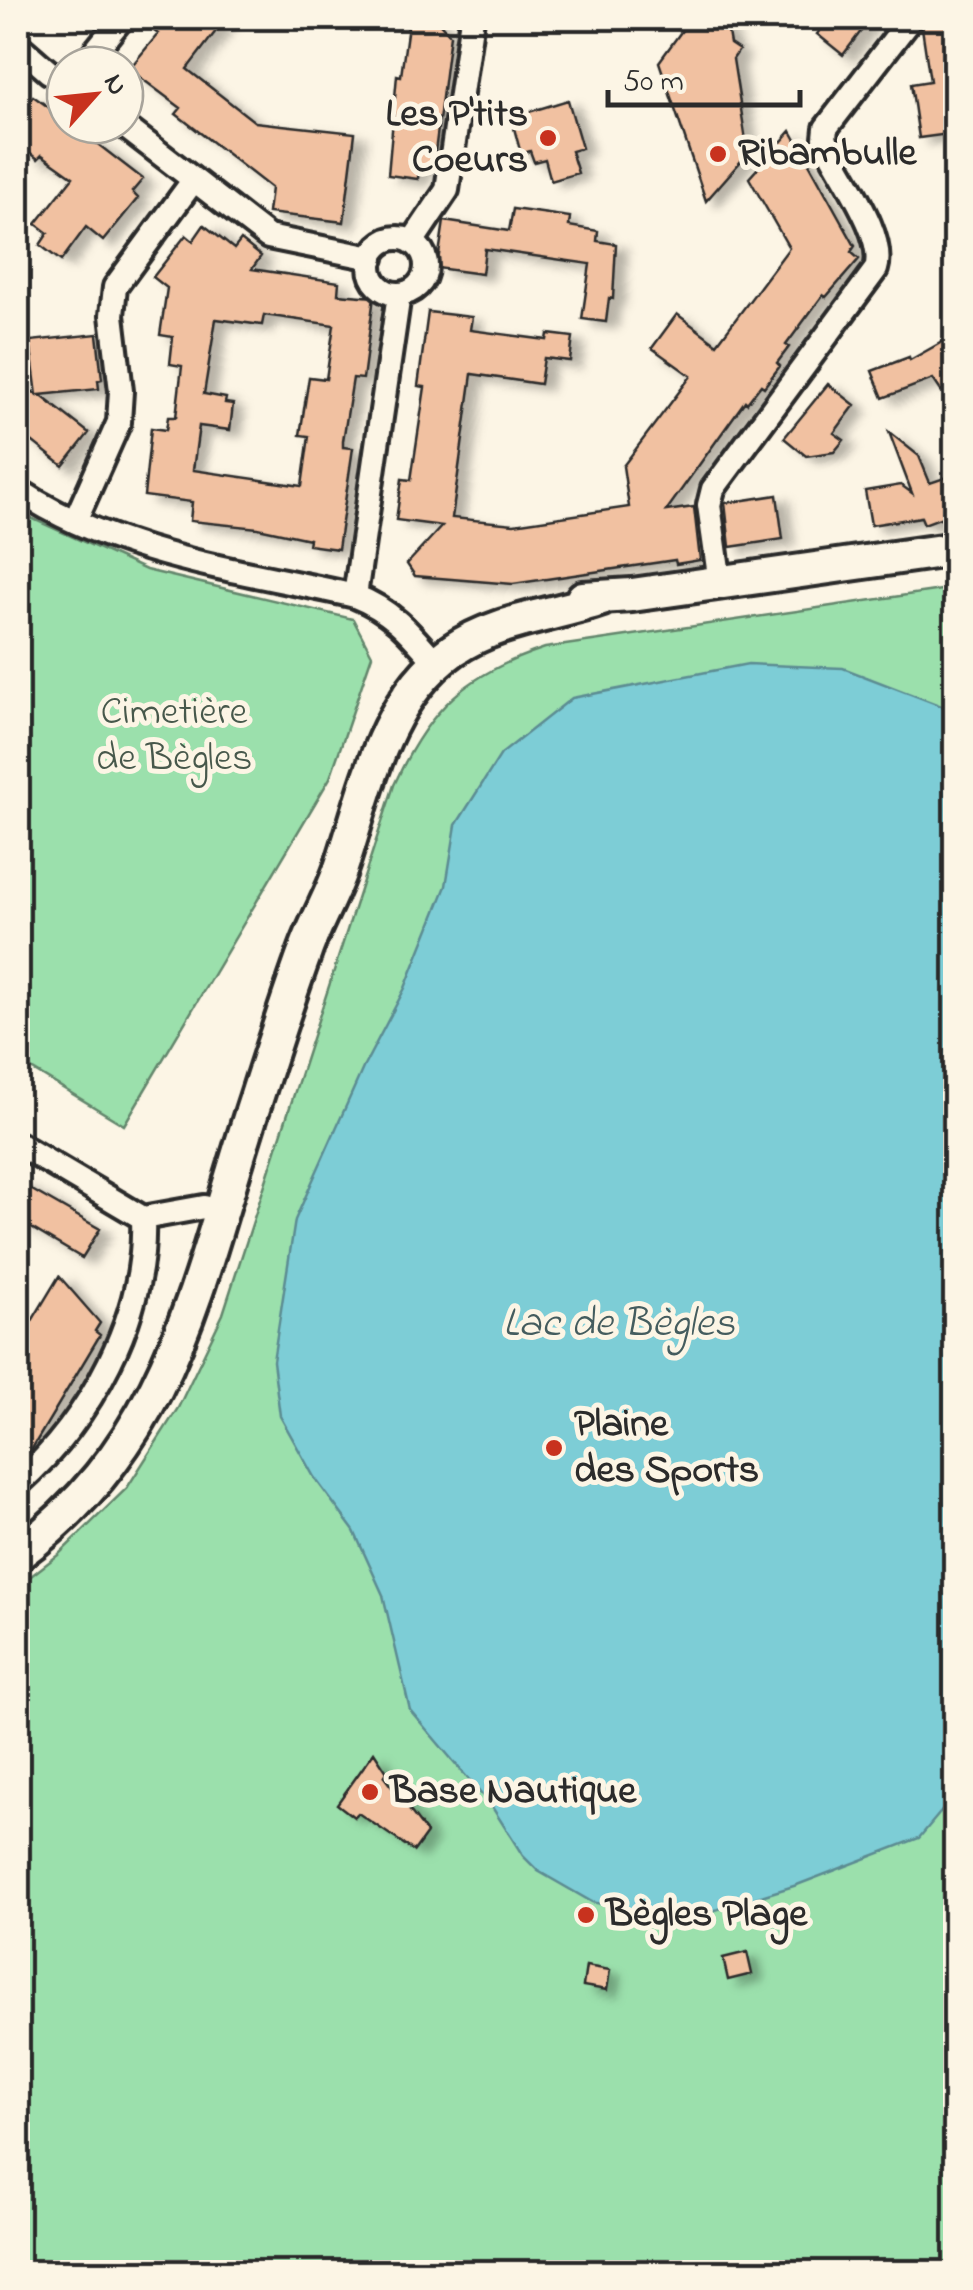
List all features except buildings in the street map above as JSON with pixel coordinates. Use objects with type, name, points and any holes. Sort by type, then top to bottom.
[{"type":"street","points":[[100,45],[122,18]]},
{"type":"street","points":[[412,242],[447,190],[472,18]]},
{"type":"street","points":[[720,583],[709,505],[713,489],[876,269],[879,259],[874,235],[825,138],[826,128],[911,18]]},
{"type":"street","points":[[18,46],[45,69]]},
{"type":"street","points":[[145,142],[268,237],[372,258]]},
{"type":"street","points":[[75,521],[120,422],[121,391],[112,315],[115,287],[193,181]]},
{"type":"street","points":[[396,238],[412,242],[424,256],[425,273],[415,288],[390,293],[372,275],[375,250],[396,238]]},
{"type":"street","points":[[355,596],[399,294]]},
{"type":"street","points":[[18,490],[107,536],[159,552],[355,596],[386,610],[430,656]]},
{"type":"street","points":[[18,1554],[43,1536],[101,1477],[149,1406],[186,1325],[306,948],[324,868],[379,705],[390,686],[430,656],[453,626],[512,606],[562,597],[602,598],[720,583],[956,549]]},
{"type":"street","points":[[18,1144],[144,1218],[204,1208],[219,1212]]},
{"type":"street","points":[[18,1484],[62,1437],[94,1389],[123,1329],[140,1282],[144,1218]]},
{"type":"green space","name":"Cimetière de Bègles","points":[[18,512],[146,570],[353,619],[372,655],[330,778],[124,1125],[18,1061]]},
{"type":"green space","name":"Plaine des Sports","points":[[955,588],[955,2272],[18,2272],[18,1586],[58,1555],[127,1488],[178,1408],[223,1314],[394,785],[407,758],[453,697],[493,670],[545,648]]},
{"type":"water","name":"Lac de Bègles","points":[[748,664],[843,668],[955,711],[956,1414],[945,1429],[956,1444],[955,1777],[950,1801],[919,1838],[797,1885],[696,1916],[655,1915],[592,1902],[538,1871],[523,1856],[492,1807],[410,1710],[383,1595],[354,1531],[314,1477],[280,1416],[273,1361],[295,1220],[363,1068],[405,988],[446,886],[456,825],[501,754],[572,698]]},
{"type":"place","name":"Les P'tits Coeurs","points":[[548,138]]},
{"type":"place","name":"Ribambulle","points":[[718,154]]},
{"type":"place","name":"Plaine des Sports","points":[[554,1448]]},
{"type":"place","name":"Base Nautique","points":[[370,1792]]},
{"type":"place","name":"Bègles Plage","points":[[586,1915]]}]
